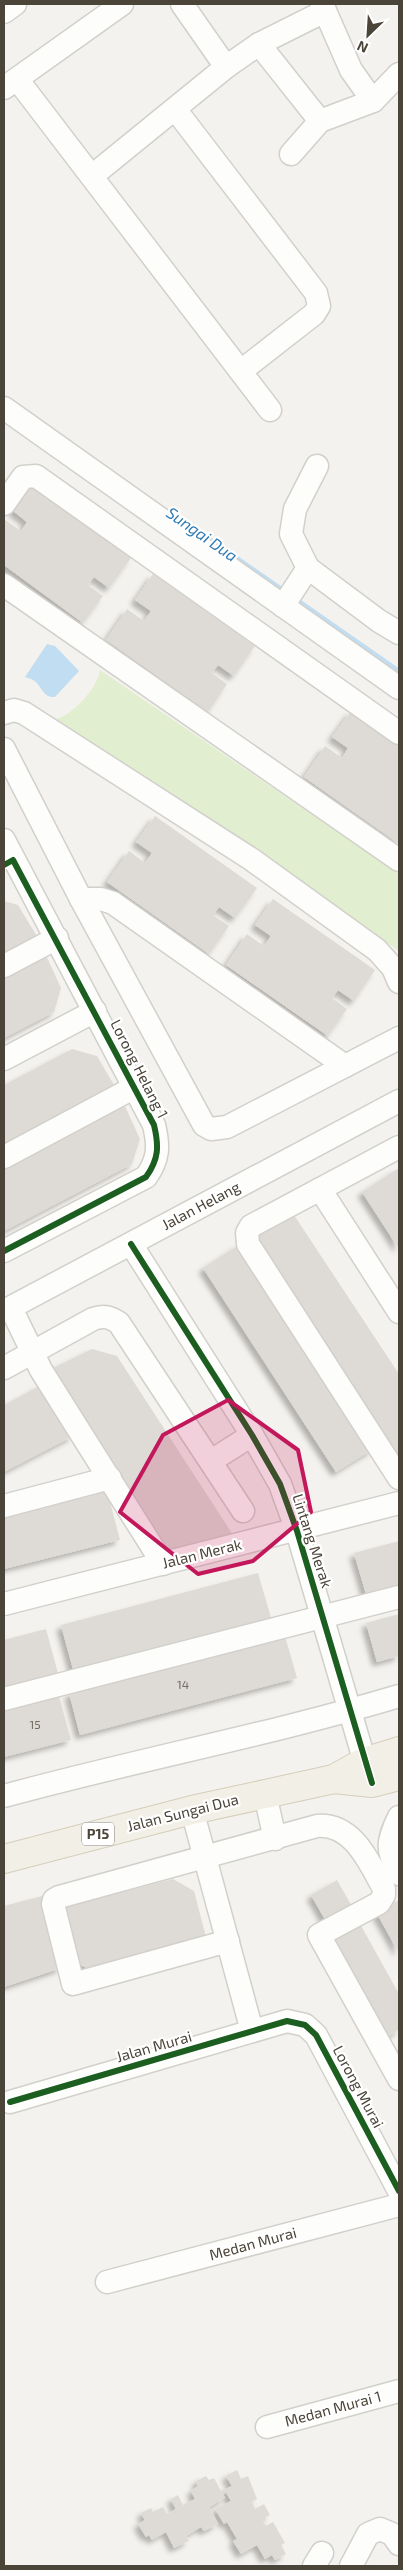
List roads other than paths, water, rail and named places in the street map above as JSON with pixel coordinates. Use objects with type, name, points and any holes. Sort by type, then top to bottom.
[{"type":"main road","name":"Jalan Sungai Dua","points":[[368,1773],[399,1751]]},
{"type":"main road","name":"Jalan Sungai Dua","points":[[4,1859],[192,1810],[334,1779],[368,1773],[399,1776]]},
{"type":"street","points":[[4,12],[16,4]]},
{"type":"street","points":[[122,4],[10,84],[92,176],[270,410]]},
{"type":"street","points":[[182,4],[226,67]]},
{"type":"street","points":[[92,176],[226,67],[259,44],[324,7],[351,70],[373,101]]},
{"type":"street","points":[[259,44],[320,121]]},
{"type":"street","points":[[291,154],[320,121],[373,101],[399,74]]},
{"type":"street","points":[[175,109],[316,294],[319,306],[314,314],[241,371]]},
{"type":"street","points":[[4,408],[399,688]]},
{"type":"street","points":[[317,466],[295,508],[291,534],[303,576],[399,634]]},
{"type":"street","points":[[4,504],[23,477],[36,476],[399,733]]},
{"type":"street","points":[[284,605],[303,576]]},
{"type":"street","points":[[4,585],[399,860]]},
{"type":"street","points":[[4,713],[14,710],[32,718],[251,859],[376,950],[393,968],[399,982]]},
{"type":"street","points":[[4,750],[81,900],[204,1125],[211,1129],[227,1127],[399,1038]]},
{"type":"street","name":"Lorong Helang 1","points":[[4,1251],[146,1177],[158,1156],[158,1141],[154,1125],[135,1087],[57,938],[7,855]]},
{"type":"street","points":[[81,900],[101,898],[113,903],[345,1066]]},
{"type":"street","points":[[4,966],[57,938]]},
{"type":"street","points":[[4,1059],[95,1010]]},
{"type":"street","points":[[4,1157],[135,1087]]},
{"type":"street","name":"Jalan Helang","points":[[7,1310],[399,1101]]},
{"type":"street","points":[[399,1148],[251,1226],[247,1233],[248,1244],[399,1478]]},
{"type":"street","points":[[320,1189],[399,1312]]},
{"type":"street","name":"Lintang Merak","points":[[130,1244],[252,1435],[280,1484],[297,1530],[368,1773]]},
{"type":"street","points":[[7,1310],[41,1370],[163,1564]]},
{"type":"street","points":[[4,1368],[93,1319],[106,1316],[113,1319],[119,1323],[243,1511]]},
{"type":"street","points":[[211,1461],[252,1435]]},
{"type":"street","points":[[4,1506],[110,1478]]},
{"type":"street","name":"Jalan Merak","points":[[4,1604],[399,1503]]},
{"type":"street","points":[[4,1700],[399,1597]]},
{"type":"street","points":[[4,1796],[94,1771],[350,1710],[399,1696]]},
{"type":"street","points":[[265,1794],[275,1838]]},
{"type":"street","points":[[192,1810],[252,2031]]},
{"type":"street","points":[[399,1817],[388,1845],[391,1858],[399,1874]]},
{"type":"street","points":[[228,1941],[73,1984],[53,1904],[54,1900],[317,1826],[328,1825],[339,1828],[352,1838],[384,1889],[384,1895],[379,1903],[319,1935],[391,2045],[399,2079]]},
{"type":"street","name":"Jalan Murai","points":[[10,2102],[287,2021],[305,2025]]},
{"type":"street","name":"Lorong Murai","points":[[305,2025],[316,2035],[399,2191]]},
{"type":"street","name":"Medan Murai","points":[[107,2282],[399,2205]]},
{"type":"street","name":"Medan Murai 1","points":[[267,2427],[399,2391]]},
{"type":"street","points":[[351,2566],[368,2534],[380,2529],[392,2534],[399,2544]]},
{"type":"water","points":[[47,644],[55,646],[79,671],[55,697],[47,695],[36,682],[25,677]]},
{"type":"waterway","name":"Sungai Dua","points":[[181,520],[399,672]]}]
